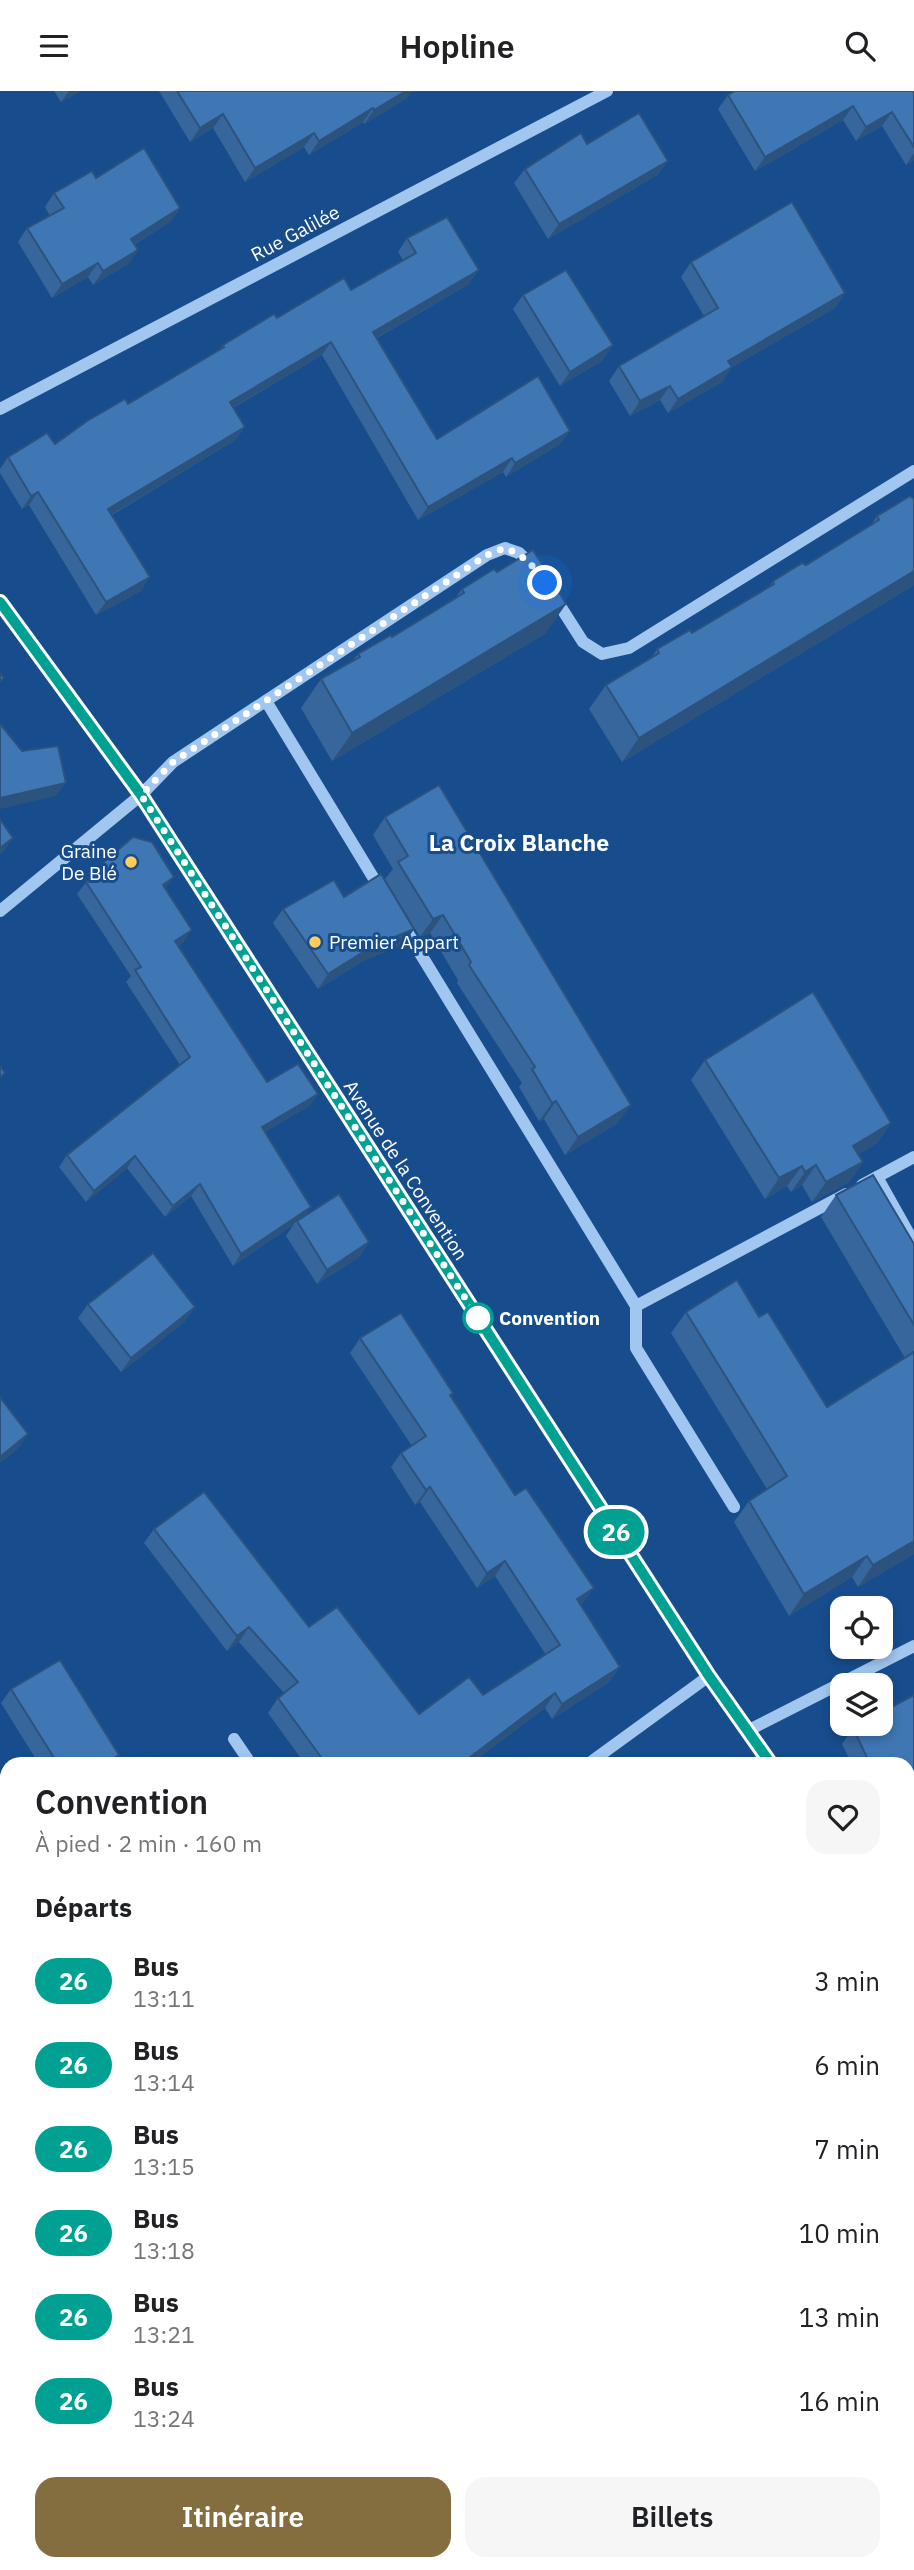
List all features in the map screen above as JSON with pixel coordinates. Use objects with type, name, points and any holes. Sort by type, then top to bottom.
[{"type":"street","name":"Rue Galilée","points":[[0,409],[607,91]]},
{"type":"street","points":[[0,911],[141,795],[173,762],[487,555],[505,548],[519,553],[533,564],[583,642],[602,654],[629,648],[914,471]]},
{"type":"street","name":"Avenue de la Convention","points":[[0,603],[141,795],[709,1676],[766,1757]]},
{"type":"street","points":[[266,701],[636,1306],[636,1348],[734,1507]]},
{"type":"street","points":[[636,1306],[914,1157]]},
{"type":"street","points":[[877,1177],[914,1243]]},
{"type":"street","points":[[748,1730],[914,1646]]},
{"type":"street","points":[[598,1757],[709,1676]]},
{"type":"street","points":[[234,1739],[246,1757]]},
{"type":"building","points":[[177,91],[406,91],[319,141],[314,133],[255,168],[223,114],[200,128]]},
{"type":"building","points":[[735,91],[914,91],[914,147],[892,112],[866,127],[853,106],[765,157],[728,95]]},
{"type":"building","points":[[639,113],[668,161],[559,224],[525,169],[581,133],[587,144]]},
{"type":"building","points":[[144,148],[180,208],[131,239],[138,250],[103,271],[98,263],[62,284],[27,228],[64,208],[54,193],[92,171],[96,178]]},
{"type":"building","points":[[792,202],[845,293],[728,361],[732,367],[678,399],[670,386],[640,401],[619,366],[718,308],[691,262]]},
{"type":"building","points":[[447,217],[479,270],[373,332],[437,439],[538,376],[570,431],[515,463],[512,458],[428,507],[331,342],[230,402],[245,427],[108,509],[150,577],[106,602],[38,492],[31,496],[8,457],[47,433],[55,444],[125,399],[128,404],[274,314],[277,318],[344,278],[351,290],[416,253],[407,238]]},
{"type":"building","points":[[566,270],[613,345],[570,372],[523,295]]},
{"type":"building","points":[[910,496],[914,499],[914,571],[639,738],[606,685],[659,653],[657,649],[690,630],[692,633],[774,584],[773,581],[802,563],[806,565],[879,520],[877,516]]},
{"type":"building","points":[[533,550],[566,604],[352,733],[321,679],[360,657],[358,654],[391,635],[392,637],[464,593],[462,589],[494,569],[497,572]]},
{"type":"building","points":[[0,724],[22,751],[58,746],[66,783],[0,798]]},
{"type":"building","points":[[439,785],[631,1105],[578,1137],[556,1101],[552,1103],[532,1069],[535,1067],[469,965],[471,962],[443,915],[433,919],[398,862],[408,856],[385,817]]},
{"type":"building","points":[[0,819],[13,838],[0,848]]},
{"type":"building","points":[[133,837],[152,842],[174,877],[163,885],[192,930],[175,941],[267,1082],[298,1064],[318,1094],[262,1127],[311,1207],[241,1254],[200,1184],[173,1206],[135,1156],[94,1191],[67,1155],[190,1057],[135,970],[141,967],[86,882],[101,870],[98,867]]},
{"type":"building","points":[[381,874],[414,929],[373,946],[328,974],[283,909],[334,880],[344,897]]},
{"type":"building","points":[[813,992],[891,1123],[853,1146],[863,1162],[826,1182],[816,1165],[805,1172],[802,1166],[779,1178],[705,1060]]},
{"type":"building","points":[[873,1175],[914,1244],[914,1325],[836,1195]]},
{"type":"building","points":[[339,1194],[369,1242],[327,1270],[297,1221]]},
{"type":"building","points":[[153,1253],[195,1307],[131,1358],[88,1304]]},
{"type":"building","points":[[737,1280],[759,1317],[768,1312],[827,1407],[914,1352],[914,1541],[873,1565],[867,1556],[804,1594],[749,1501],[787,1476],[686,1312]]},
{"type":"building","points":[[401,1313],[515,1495],[526,1488],[594,1588],[577,1599],[620,1667],[562,1704],[555,1693],[470,1757],[321,1757],[278,1698],[298,1682],[249,1627],[237,1636],[154,1529],[204,1492],[309,1627],[337,1607],[419,1714],[469,1677],[483,1695],[560,1645],[505,1561],[487,1573],[430,1487],[426,1490],[401,1453],[426,1436],[360,1338]]},
{"type":"building","points":[[0,1397],[28,1434],[0,1457]]},
{"type":"building","points":[[60,1660],[119,1755],[54,1757],[11,1689]]},
{"type":"building","points":[[914,1695],[914,1757],[867,1757],[857,1736],[893,1736],[893,1706]]},
{"type":"bus line","name":"26","points":[[0,602],[141,795],[709,1676],[766,1757]]},
{"type":"place","name":"Graine De Blé","points":[[131,862]]},
{"type":"place","name":"Premier Appart","points":[[315,942]]},
{"type":"place","name":"Convention","points":[[478,1318]]},
{"type":"district","name":"La Croix Blanche","points":[[519,843]]},
{"type":"route","points":[[478,1318],[141,795],[173,762],[487,555],[505,548],[519,553],[533,564],[545,583]]}]
